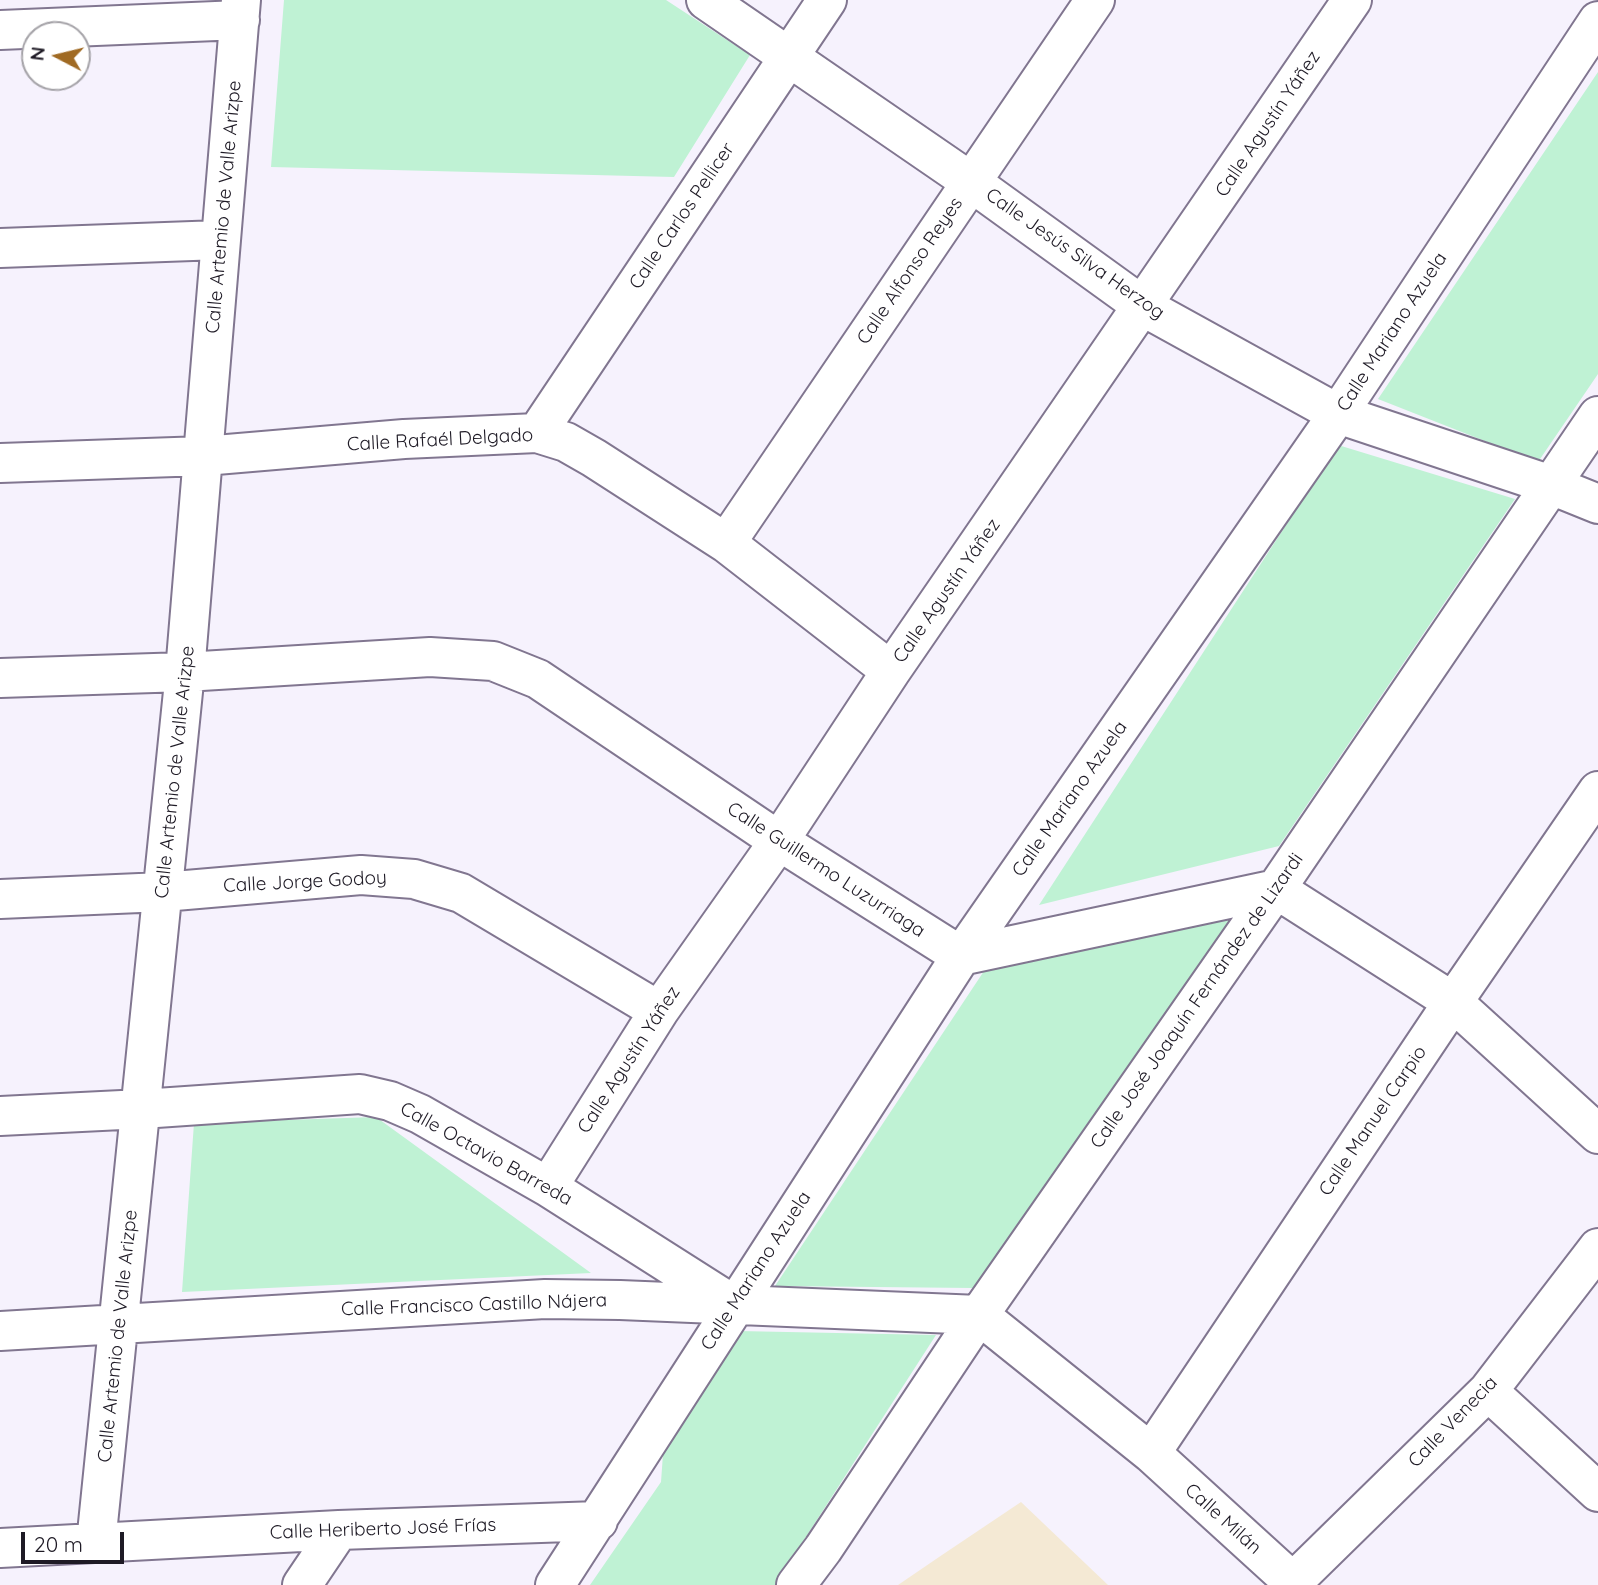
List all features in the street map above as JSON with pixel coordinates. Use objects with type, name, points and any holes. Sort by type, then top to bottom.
[{"type":"street","name":"Calle Jesús Silva Herzog","points":[[706,0],[971,181],[1144,307],[1338,414],[1550,485],[1598,504]]},
{"type":"street","name":"Calle Carlos Pellicer","points":[[537,433],[827,0]]},
{"type":"street","name":"Calle Alfonso Reyes","points":[[726,543],[1096,0]]},
{"type":"street","name":"Calle Agustín Yáñez","points":[[548,1187],[659,1011],[779,841],[891,671],[1353,0]]},
{"type":"street","points":[[0,30],[241,10]]},
{"type":"street","name":"Calle Artemio de Valle Arizpe","points":[[96,1543],[185,672],[241,10]]},
{"type":"street","name":"Calle Mariano Azuela","points":[[555,1585],[961,956],[1338,414],[1598,21]]},
{"type":"street","points":[[0,248],[220,240]]},
{"type":"street","name":"Calle José Joaquín Fernández de Lizardi","points":[[796,1585],[1598,416]]},
{"type":"street","name":"Calle Rafaél Delgado","points":[[0,463],[204,456],[404,439],[537,433],[566,442],[585,453],[726,543],[891,671]]},
{"type":"street","name":"Calle Guillermo Luzurriaga","points":[[0,678],[185,672],[430,657],[493,662],[538,680],[779,841],[961,956]]},
{"type":"street","name":"Calle Manuel Carpio","points":[[1151,1453],[1598,791]]},
{"type":"street","name":"Calle Jorge Godoy","points":[[0,899],[163,892],[361,875],[414,878],[461,893],[659,1011]]},
{"type":"street","points":[[961,956],[1276,889],[1453,1002],[1598,1134]]},
{"type":"street","name":"Calle Octavio Barreda","points":[[0,1116],[142,1110],[360,1094],[390,1101],[420,1114],[548,1187],[734,1305]]},
{"type":"street","name":"Calle Venecia","points":[[1294,1584],[1488,1391],[1598,1248]]},
{"type":"street","name":"Calle Francisco Castillo Nájera","points":[[0,1331],[545,1299],[979,1315]]},
{"type":"street","points":[[979,1315],[1151,1453]]},
{"type":"street","points":[[1488,1391],[1598,1492]]},
{"type":"street","name":"Calle Milán","points":[[1151,1453],[1294,1584]]},
{"type":"street","name":"Calle Heriberto José Frías","points":[[0,1548],[339,1530],[598,1521]]},
{"type":"street","points":[[302,1585],[339,1530]]},
{"type":"shaded area","points":[[1021,1502],[1108,1585],[898,1585],[942,1555]]},
{"type":"green space","points":[[284,0],[666,0],[750,55],[674,177],[271,167]]},
{"type":"green space","points":[[1598,72],[1598,374],[1538,462],[1378,399]]},
{"type":"green space","points":[[1338,445],[1515,499],[1279,846],[1039,905]]},
{"type":"green space","points":[[1240,907],[973,1288],[775,1286],[988,965]]},
{"type":"green space","points":[[376,1117],[591,1273],[182,1292],[194,1123]]},
{"type":"green space","points":[[738,1331],[936,1335],[775,1585],[590,1585],[661,1482],[664,1440]]}]
